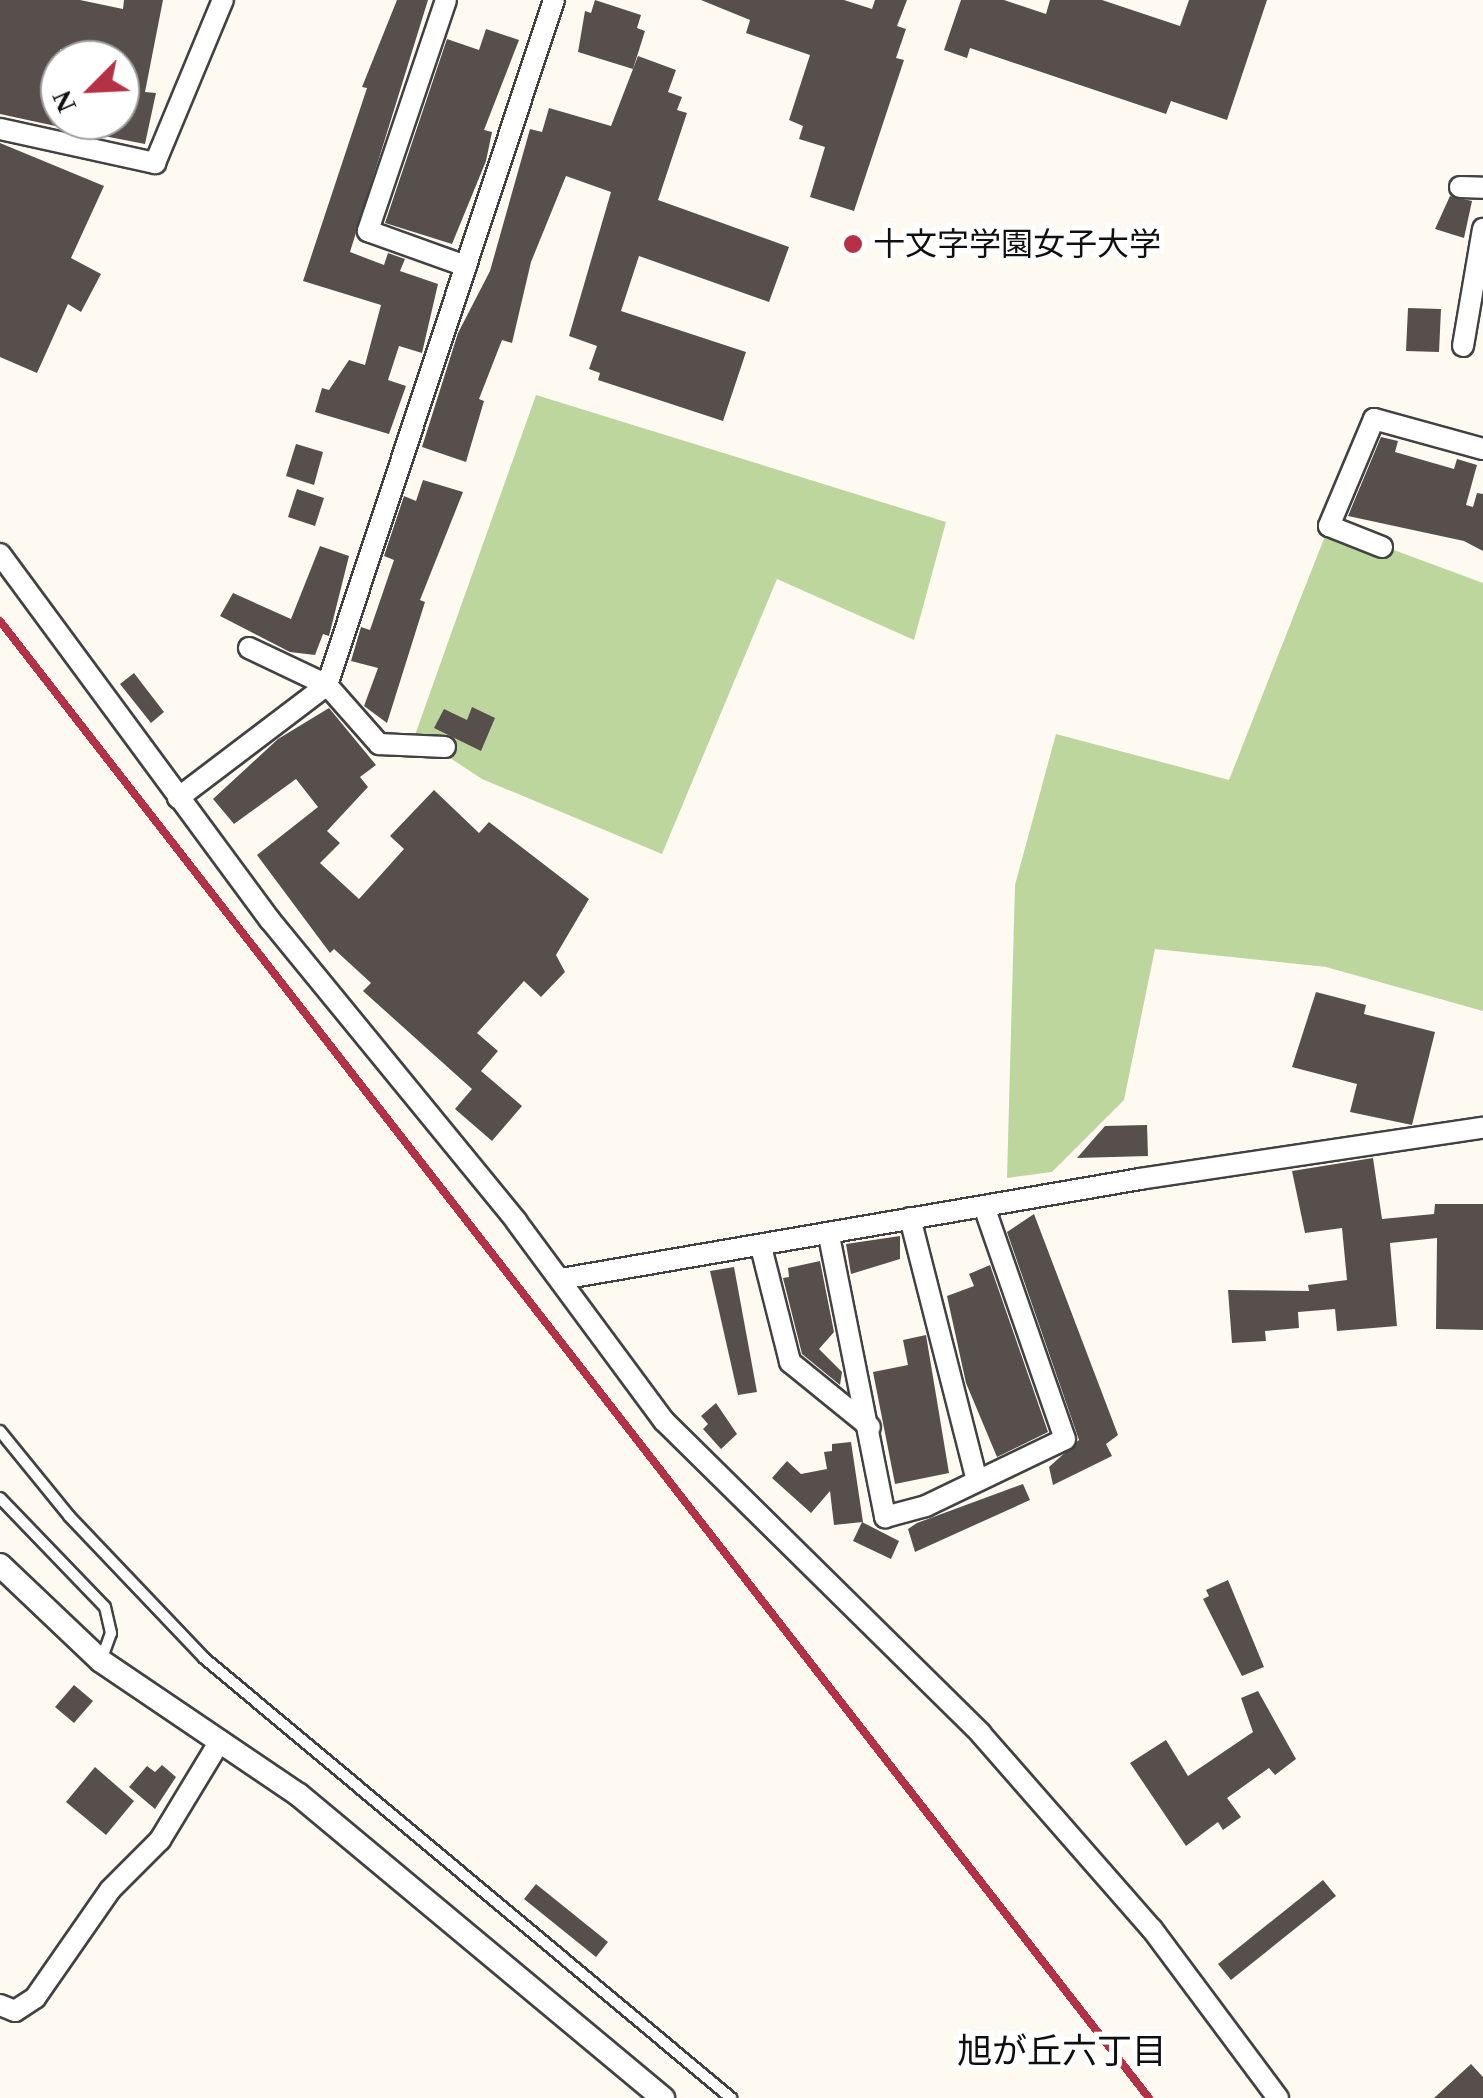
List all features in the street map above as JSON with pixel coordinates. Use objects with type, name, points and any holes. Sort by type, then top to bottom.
[{"type":"street","points":[[0,129],[154,163],[223,0]]},
{"type":"street","points":[[446,0],[368,231],[466,266]]},
{"type":"street","points":[[178,798],[327,685],[554,0]]},
{"type":"street","points":[[1460,187],[1483,188]]},
{"type":"street","points":[[1463,346],[1483,229]]},
{"type":"street","points":[[1382,547],[1330,526],[1374,419],[1483,449]]},
{"type":"street","points":[[0,554],[178,798],[561,1279],[664,1421],[980,1734],[1112,1884],[1278,2098]]},
{"type":"street","points":[[249,648],[327,685],[379,744],[445,748]]},
{"type":"street","points":[[561,1279],[829,1236],[910,1218],[1483,1128]]},
{"type":"street","points":[[829,1236],[886,1517],[977,1481],[1065,1438],[984,1206]]},
{"type":"street","points":[[910,1218],[977,1481]]},
{"type":"street","points":[[761,1247],[790,1362],[870,1428]]},
{"type":"street","points":[[0,1565],[101,1662],[299,1795],[663,2098]]},
{"type":"street","points":[[0,2006],[15,2011],[35,1998],[110,1890],[160,1840],[220,1741]]},
{"type":"lane","points":[[0,1431],[69,1516],[204,1658],[732,2098]]},
{"type":"lane","points":[[0,1498],[105,1607],[112,1633],[101,1662]]},
{"type":"green space","points":[[536,395],[946,522],[914,640],[777,579],[662,854],[482,779],[415,735]]},
{"type":"green space","points":[[1329,526],[1483,583],[1483,1011],[1326,967],[1155,949],[1124,1100],[1052,1172],[1007,1178],[1015,885],[1056,734],[1229,780]]},
{"type":"building","points":[[0,0],[80,0],[123,9],[124,0],[163,0],[145,92],[156,93],[145,144],[124,140],[140,140],[140,40],[40,40],[40,123],[0,114]]},
{"type":"building","points":[[397,0],[428,0],[350,252],[384,265],[388,253],[405,259],[400,271],[438,284],[422,353],[399,346],[388,380],[406,386],[389,434],[315,412],[322,388],[329,390],[349,360],[365,365],[381,305],[303,281],[367,88],[362,87]]},
{"type":"building","points":[[595,0],[641,15],[637,28],[645,31],[633,69],[578,52],[585,11],[591,13]]},
{"type":"building","points":[[701,0],[844,0],[872,9],[875,0],[907,0],[897,26],[906,29],[896,58],[904,60],[854,211],[810,197],[825,147],[799,139],[803,126],[789,120],[810,55],[746,33],[750,20]]},
{"type":"building","points":[[961,0],[1004,0],[1046,14],[1050,0],[1102,0],[1180,26],[1189,0],[1267,0],[1227,120],[1171,101],[1166,114],[970,48],[967,58],[944,50]]},
{"type":"building","points":[[486,29],[519,40],[484,130],[492,132],[486,161],[452,244],[385,223],[447,39],[479,50]]},
{"type":"building","points":[[638,56],[676,70],[668,92],[682,97],[677,110],[687,113],[658,200],[789,247],[769,302],[639,256],[621,311],[746,352],[723,421],[598,380],[600,373],[589,369],[597,346],[569,336],[611,192],[566,176],[531,262],[512,343],[502,340],[479,399],[484,401],[466,462],[422,447],[458,333],[490,271],[530,129],[542,132],[549,108],[611,126]]},
{"type":"building","points":[[0,143],[104,186],[71,258],[101,274],[81,312],[68,304],[37,373],[0,357]]},
{"type":"building","points":[[1450,196],[1472,201],[1464,238],[1435,229]]},
{"type":"building","points":[[1408,308],[1441,309],[1439,352],[1406,351]]},
{"type":"building","points":[[1381,437],[1398,441],[1395,452],[1454,469],[1457,459],[1477,465],[1466,505],[1473,507],[1477,493],[1483,494],[1483,551],[1464,541],[1348,516]]},
{"type":"building","points":[[296,444],[323,452],[314,485],[286,476]]},
{"type":"building","points":[[423,480],[463,492],[420,600],[425,602],[387,723],[364,706],[378,668],[351,661],[361,627],[370,630],[394,560],[384,556],[404,496],[416,501]]},
{"type":"building","points":[[297,489],[324,498],[315,526],[288,517]]},
{"type":"building","points":[[320,546],[349,556],[329,636],[323,634],[315,655],[290,652],[220,616],[233,593],[291,619]]},
{"type":"building","points":[[134,673],[164,712],[151,723],[120,684]]},
{"type":"building","points":[[472,707],[495,718],[481,751],[434,728],[444,709],[467,720]]},
{"type":"building","points":[[329,708],[376,765],[360,777],[368,787],[327,831],[340,843],[320,863],[359,899],[404,849],[390,836],[434,790],[479,833],[489,822],[589,899],[556,955],[565,972],[541,997],[524,981],[477,1033],[498,1051],[481,1071],[522,1106],[492,1141],[455,1109],[472,1089],[363,991],[371,983],[334,949],[330,953],[257,855],[318,807],[296,779],[234,824],[213,799],[278,739]]},
{"type":"building","points":[[1316,992],[1366,1005],[1364,1014],[1435,1032],[1412,1125],[1350,1112],[1357,1084],[1292,1067]]},
{"type":"building","points":[[1147,1125],[1148,1156],[1077,1158],[1105,1126]]},
{"type":"building","points":[[1373,1158],[1382,1219],[1434,1214],[1435,1204],[1483,1204],[1483,1330],[1436,1329],[1437,1238],[1390,1243],[1397,1326],[1337,1331],[1335,1309],[1298,1312],[1299,1328],[1265,1331],[1266,1341],[1232,1343],[1228,1290],[1309,1291],[1308,1285],[1347,1280],[1342,1228],[1305,1233],[1292,1171]]},
{"type":"building","points":[[1034,1214],[1118,1435],[1106,1444],[1112,1456],[1053,1485],[1049,1467],[1079,1440],[1007,1232]]},
{"type":"building","points":[[900,1236],[900,1259],[851,1274],[846,1244]]},
{"type":"building","points":[[820,1261],[834,1332],[819,1349],[842,1372],[840,1385],[802,1354],[783,1278],[789,1277],[788,1268]]},
{"type":"building","points":[[990,1265],[1048,1432],[997,1457],[966,1383],[947,1296],[974,1286],[969,1274]]},
{"type":"building","points":[[734,1267],[757,1392],[738,1395],[710,1271]]},
{"type":"building","points":[[926,1335],[949,1473],[895,1484],[873,1372],[908,1365],[903,1340]]},
{"type":"building","points":[[716,1403],[737,1434],[721,1449],[703,1429],[708,1424],[701,1416]]},
{"type":"building","points":[[851,1442],[863,1522],[834,1525],[830,1491],[811,1513],[772,1478],[787,1461],[801,1474],[827,1469],[824,1452],[832,1451],[832,1444]]},
{"type":"building","points":[[1023,1484],[1030,1500],[915,1552],[908,1529],[917,1523]]},
{"type":"building","points":[[862,1522],[899,1541],[891,1559],[853,1541]]},
{"type":"building","points":[[1228,1580],[1264,1667],[1242,1676],[1203,1599],[1209,1596],[1206,1590]]},
{"type":"building","points":[[74,1685],[93,1701],[74,1723],[55,1707]]},
{"type":"building","points":[[1258,1691],[1296,1759],[1275,1775],[1269,1768],[1227,1798],[1241,1817],[1223,1830],[1218,1822],[1186,1846],[1130,1763],[1166,1740],[1188,1776],[1253,1732],[1241,1698]]},
{"type":"building","points":[[162,1765],[176,1777],[155,1809],[129,1787],[147,1766],[155,1772]]},
{"type":"building","points":[[95,1767],[134,1801],[106,1835],[66,1802]]},
{"type":"building","points":[[1323,1880],[1336,1896],[1231,1980],[1218,1964]]},
{"type":"building","points":[[536,1884],[608,1942],[596,1957],[524,1899]]},
{"type":"building","points":[[1471,2064],[1483,2077],[1483,2098],[1434,2098]]},
{"type":"railway","points":[[0,621],[1149,2098]]},
{"type":"place","name":"十文字学園女子大学","points":[[853,244]]},
{"type":"district","name":"旭が丘六丁目","points":[[1062,2052]]}]
